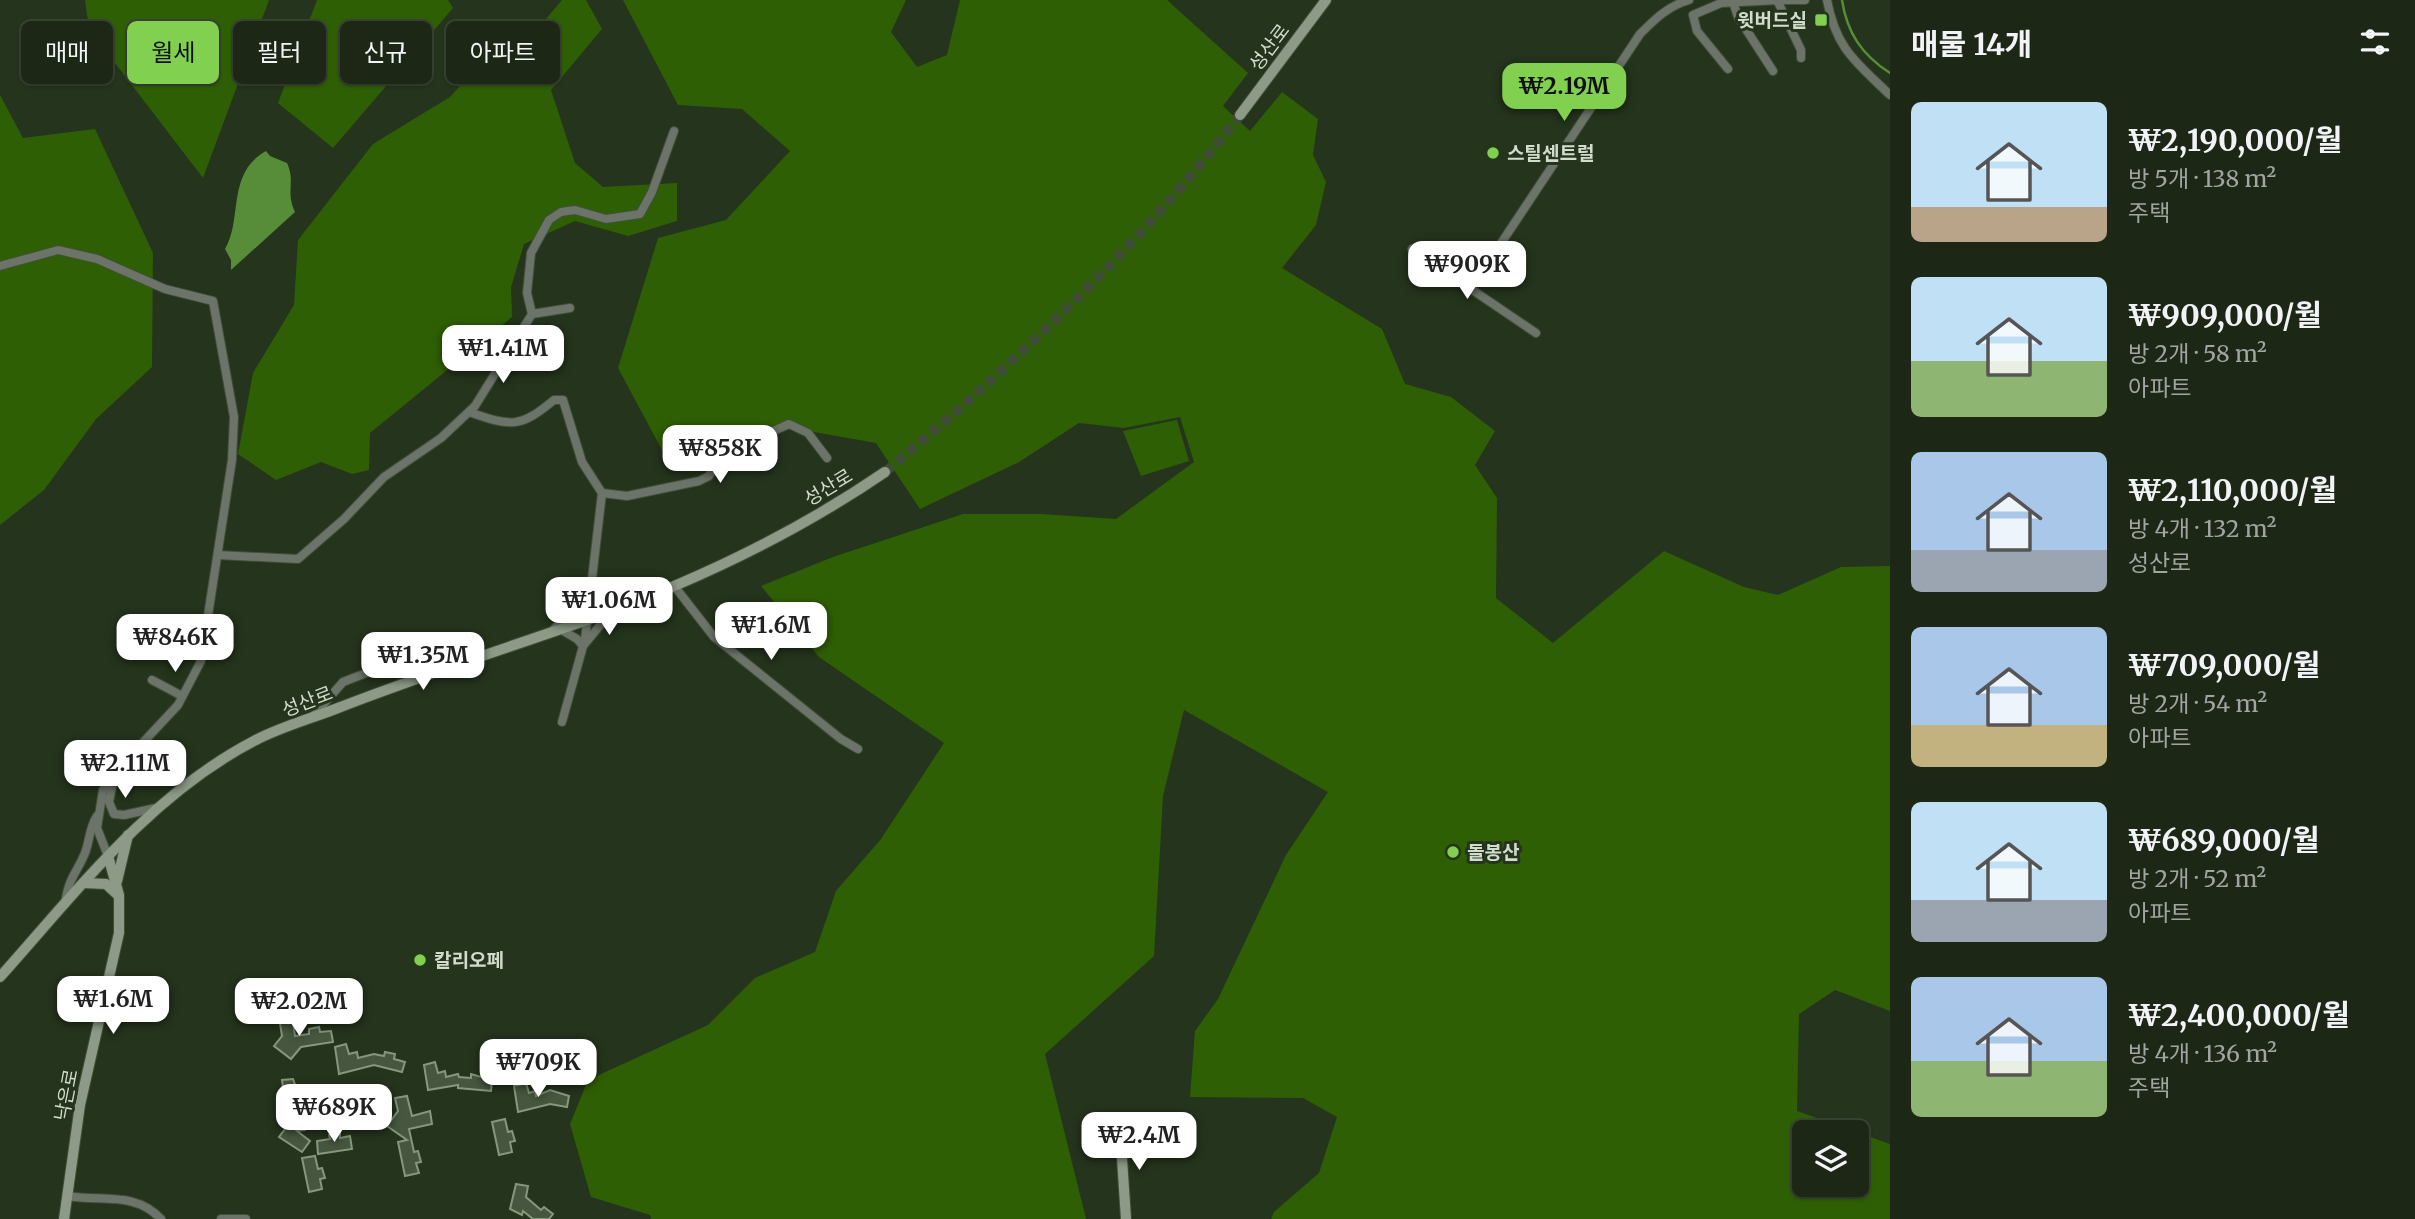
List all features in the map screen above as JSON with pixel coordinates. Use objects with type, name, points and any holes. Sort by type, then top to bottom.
[{"type":"main road","name":"성산로","points":[[1240,115],[1326,0]]},
{"type":"main road","name":"성산로","points":[[0,977],[83,883],[156,808],[195,778],[255,740],[427,673],[587,620],[675,587],[847,498],[885,472]]},
{"type":"main road","points":[[83,883],[106,884],[117,889],[128,835]]},
{"type":"main road","name":"낙은로","points":[[64,1219],[80,1105],[115,960],[120,922],[117,889],[108,856]]},
{"type":"main road","points":[[1120,1128],[1126,1219]]},
{"type":"street","points":[[1472,287],[1640,34],[1657,17],[1677,3],[1689,0]]},
{"type":"street","points":[[1779,0],[1798,44],[1801,58]]},
{"type":"street","points":[[1728,69],[1697,32],[1692,19],[1702,9],[1733,2],[1805,0]]},
{"type":"street","points":[[1827,0],[1831,23],[1841,47],[1890,95]]},
{"type":"street","points":[[1733,2],[1738,17],[1773,71]]},
{"type":"street","points":[[218,555],[298,559],[344,519],[384,477],[441,439],[469,412],[532,314],[527,293],[531,253],[549,220],[561,212],[575,211],[606,219],[640,214],[652,192],[674,131]]},
{"type":"street","points":[[1412,249],[1536,332]]},
{"type":"street","points":[[0,266],[58,250],[97,259],[165,289],[213,300],[234,417],[232,460],[201,661],[182,696],[115,772],[103,790],[97,816],[99,839],[108,856]]},
{"type":"street","points":[[532,314],[570,308]]},
{"type":"street","points":[[469,412],[500,420],[525,421],[534,418],[554,400],[563,400],[582,462],[602,493],[583,646],[562,722]]},
{"type":"street","points":[[602,493],[627,496],[699,481],[709,476],[722,454],[789,424],[808,433],[827,458]]},
{"type":"street","points":[[675,587],[714,638],[841,739],[858,749]]},
{"type":"street","points":[[583,646],[616,609],[590,589]]},
{"type":"street","points":[[583,646],[577,639],[555,630],[590,589]]},
{"type":"street","points":[[311,718],[343,682],[410,656],[427,673]]},
{"type":"street","points":[[152,680],[182,696]]},
{"type":"street","points":[[115,772],[109,802],[114,814],[124,815],[156,808]]},
{"type":"street","points":[[65,904],[68,880],[84,855],[91,825],[97,816]]},
{"type":"street","points":[[67,1196],[93,1200],[127,1198],[153,1211],[161,1219]]},
{"type":"street","points":[[222,1219],[246,1219]]},
{"type":"shaded area","points":[[85,0],[269,0],[261,21],[233,21],[233,84],[238,84],[203,178],[131,84],[219,84],[219,21],[127,21],[127,79],[113,60],[113,21],[88,21]]},
{"type":"shaded area","points":[[317,0],[448,0],[453,8],[432,32],[432,21],[340,21],[340,84],[388,84],[333,148],[278,103],[285,84],[326,84],[326,21],[309,21]]},
{"type":"shaded area","points":[[562,0],[586,0],[602,29],[560,79],[560,21],[544,21]]},
{"type":"shaded area","points":[[623,0],[906,0],[891,32],[917,67],[947,55],[960,0],[1167,0],[1248,73],[1223,106],[1250,131],[1282,92],[1318,119],[1313,155],[1326,182],[1316,225],[1282,268],[1382,329],[1405,384],[1451,397],[1495,431],[1475,465],[1497,498],[1496,598],[1553,643],[1664,551],[1744,587],[1778,595],[1841,567],[1890,566],[1890,1011],[1835,990],[1799,1014],[1797,1111],[1822,1120],[1792,1120],[1792,1197],[1869,1197],[1869,1136],[1890,1144],[1890,1219],[1271,1219],[1274,1212],[1319,1173],[1337,1117],[1303,1098],[1190,1097],[1195,1031],[1218,999],[1286,855],[1328,792],[1184,710],[1163,796],[1154,956],[1045,1054],[1086,1219],[651,1219],[650,1215],[591,1197],[570,1124],[588,1080],[708,1025],[755,978],[815,952],[836,891],[881,839],[944,743],[819,657],[761,586],[833,557],[963,514],[1041,514],[1116,519],[1194,462],[1180,417],[1124,428],[1079,423],[1019,462],[920,509],[876,443],[780,426],[669,463],[618,368],[658,238],[726,220],[790,151],[742,109],[678,105]]},
{"type":"shaded area","points":[[462,84],[556,84],[551,90],[575,163],[603,187],[677,183],[677,221],[628,236],[575,221],[524,244],[511,287],[512,317],[370,433],[369,470],[352,474],[321,462],[276,480],[238,454],[253,373],[294,305],[298,240],[373,144],[450,97]]},
{"type":"shaded area","points":[[0,95],[23,138],[95,129],[153,253],[152,367],[96,419],[44,490],[0,525]]},
{"type":"shaded area","points":[[266,151],[270,156],[287,163],[295,212],[231,270],[231,260],[225,249],[233,224],[240,184],[253,160]]},
{"type":"shaded area","points":[[1177,420],[1189,461],[1141,476],[1123,431]]},
{"type":"building","points":[[292,1015],[295,1036],[309,1034],[309,1029],[319,1027],[320,1032],[331,1031],[333,1042],[301,1047],[291,1059],[274,1046],[282,1036],[279,1017]]},
{"type":"building","points":[[346,1044],[349,1054],[357,1052],[358,1058],[374,1054],[384,1056],[385,1052],[395,1054],[394,1059],[405,1062],[402,1072],[374,1065],[339,1074],[335,1047]]},
{"type":"building","points":[[435,1062],[438,1073],[445,1071],[446,1077],[458,1074],[459,1077],[471,1078],[471,1074],[492,1080],[491,1091],[458,1088],[458,1085],[428,1090],[424,1065]]},
{"type":"building","points":[[293,1079],[301,1100],[297,1100],[300,1122],[304,1121],[305,1130],[297,1131],[310,1141],[302,1152],[279,1137],[288,1125],[282,1080]]},
{"type":"building","points":[[526,1083],[529,1093],[535,1091],[536,1096],[550,1090],[569,1096],[567,1107],[550,1104],[518,1112],[514,1086]]},
{"type":"building","points":[[407,1096],[412,1116],[430,1111],[432,1124],[409,1129],[414,1152],[418,1151],[421,1162],[416,1163],[419,1173],[405,1176],[398,1142],[407,1140],[387,1126],[398,1111],[395,1098]]},
{"type":"building","points":[[505,1119],[508,1132],[512,1131],[515,1141],[510,1142],[512,1152],[499,1155],[492,1122]]},
{"type":"building","points":[[340,1133],[340,1138],[350,1136],[352,1149],[318,1154],[317,1141],[330,1139],[329,1135]]},
{"type":"building","points":[[315,1156],[318,1169],[322,1168],[325,1178],[320,1179],[322,1189],[309,1192],[302,1158]]},
{"type":"building","points":[[516,1184],[528,1186],[526,1197],[541,1210],[544,1207],[553,1214],[549,1219],[533,1219],[523,1211],[522,1215],[510,1209]]},
{"type":"waterway","points":[[1842,0],[1844,12],[1857,42],[1871,59],[1890,73]]},
{"type":"tunnel","points":[[885,472],[981,390],[1072,303],[1159,212],[1240,115]]},
{"type":"place","name":"윗버드실","points":[[1821,20]]},
{"type":"place","name":"스틸센트럴","points":[[1493,153]]},
{"type":"place","name":"돌봉산","points":[[1453,852]]},
{"type":"place","name":"칼리오페","points":[[420,960]]}]
